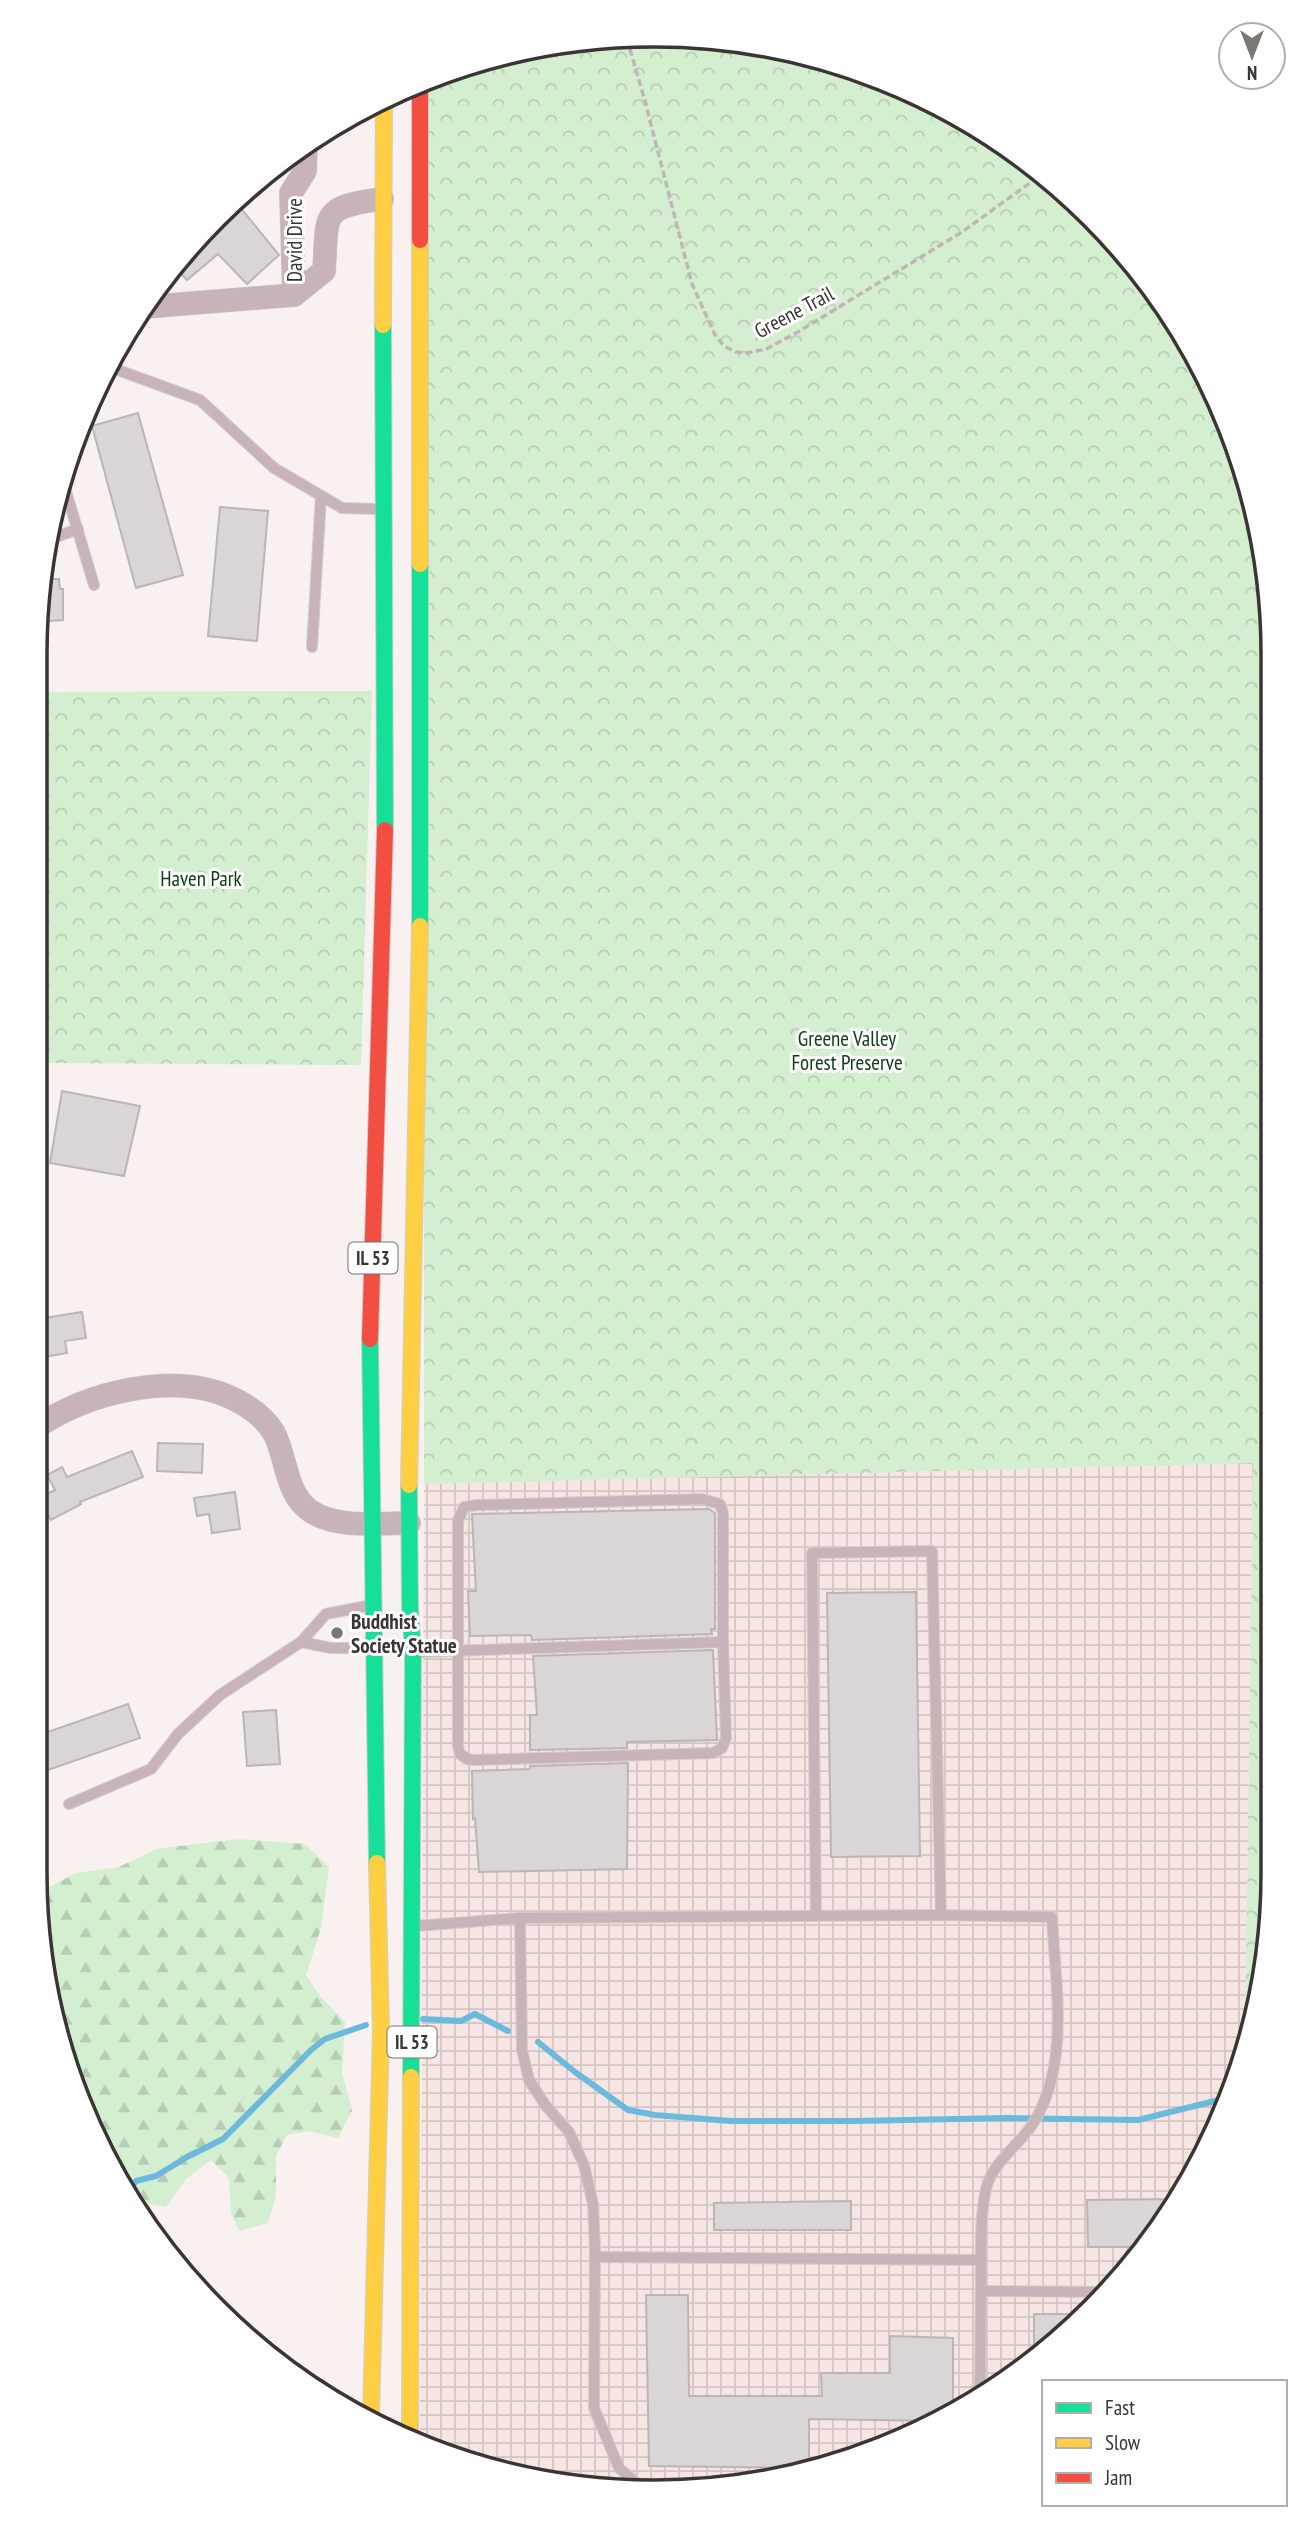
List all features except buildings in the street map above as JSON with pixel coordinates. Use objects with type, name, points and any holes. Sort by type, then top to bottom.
[{"type":"main road","name":"IL 53","points":[[410,2428],[413,1926],[409,1523],[420,919],[420,94]]},
{"type":"main road","name":"IL 53","points":[[371,2409],[381,2031],[370,1332],[386,783],[384,111]]},
{"type":"street","name":"David Drive","points":[[294,295],[291,193],[305,171],[306,158]]},
{"type":"street","name":"David Drive","points":[[158,306],[294,295],[324,271],[328,219],[337,209],[349,203],[382,199]]},
{"type":"street","points":[[47,1422],[81,1405],[120,1392],[154,1386],[205,1387],[244,1404],[263,1418],[274,1433],[292,1488],[311,1512],[332,1520],[409,1523]]},
{"type":"lane","points":[[119,370],[200,400],[274,468],[342,508],[385,509]]},
{"type":"lane","points":[[312,647],[321,496]]},
{"type":"lane","points":[[68,497],[94,585]]},
{"type":"lane","points":[[59,536],[78,529]]},
{"type":"lane","points":[[702,1499],[720,1504],[723,1513],[723,1642],[726,1738],[722,1748],[713,1753],[467,1759],[460,1754],[458,1746],[458,1521],[464,1507],[478,1504],[702,1499]]},
{"type":"lane","points":[[816,1916],[812,1553],[919,1551],[932,1551],[941,1915]]},
{"type":"lane","points":[[69,1804],[151,1769],[178,1734],[220,1695],[301,1642],[326,1614],[373,1605]]},
{"type":"lane","points":[[301,1642],[331,1648],[373,1648]]},
{"type":"lane","points":[[412,1652],[723,1642]]},
{"type":"lane","points":[[413,1926],[520,1918],[941,1915],[1052,1917],[1057,2015],[1056,2058],[1049,2087],[1032,2124],[1005,2156],[987,2185],[981,2221],[980,2384]]},
{"type":"lane","points":[[520,1918],[522,2050],[529,2080],[546,2106],[569,2132],[583,2165],[593,2204],[594,2408],[619,2468],[632,2479]]},
{"type":"lane","points":[[595,2257],[981,2260]]},
{"type":"lane","points":[[981,2291],[1092,2292]]},
{"type":"path","name":"Greene Trail","points":[[630,48],[692,284],[715,335],[724,346],[736,352],[766,349],[798,332],[962,232],[1033,181]]},
{"type":"shaded area","points":[[1253,1463],[1246,2006],[1229,2068],[1215,2105],[1179,2176],[1158,2210],[1110,2273],[1054,2329],[991,2377],[957,2398],[886,2434],[849,2448],[772,2468],[694,2478],[654,2480],[575,2475],[497,2459],[420,2433],[424,1484]]},
{"type":"green space","name":"Greene Valley Forest Preserve","points":[[654,47],[733,52],[811,68],[886,93],[957,129],[1023,173],[1083,225],[1110,254],[1158,317],[1198,386],[1229,459],[1249,536],[1256,575],[1261,654],[1261,1873],[1256,1952],[1246,2006],[1253,1463],[424,1484],[425,92],[459,79],[536,59],[614,49]]},
{"type":"green space","name":"Haven Park","points":[[372,691],[361,1065],[47,1063],[47,692]]},
{"type":"green space","points":[[239,1839],[305,1844],[329,1867],[321,1928],[306,1975],[320,1996],[345,2022],[342,2072],[352,2111],[338,2138],[308,2131],[287,2135],[276,2156],[276,2196],[268,2223],[239,2231],[231,2213],[229,2178],[211,2160],[186,2179],[166,2207],[146,2203],[93,2105],[79,2068],[59,1991],[52,1952],[49,1887],[76,1873],[119,1867],[156,1849]]},
{"type":"waterway","points":[[475,2014],[508,2031]]},
{"type":"waterway","points":[[423,2019],[461,2021],[475,2014]]},
{"type":"waterway","points":[[134,2184],[156,2176],[223,2139],[311,2050],[325,2039],[366,2025]]},
{"type":"waterway","points":[[538,2042],[628,2110],[655,2115],[731,2121],[1006,2118],[1138,2120],[1217,2101]]},
{"type":"traffic: fast","points":[[383,325],[385,830]]},
{"type":"traffic: fast","points":[[420,564],[420,926]]},
{"type":"traffic: fast","points":[[370,1339],[377,1863]]},
{"type":"traffic: fast","points":[[409,1485],[413,1652],[411,2077]]},
{"type":"traffic: slow","points":[[383,325],[384,111]]},
{"type":"traffic: slow","points":[[420,240],[420,564]]},
{"type":"traffic: slow","points":[[409,1485],[420,926]]},
{"type":"traffic: slow","points":[[371,2409],[381,2031],[377,1863]]},
{"type":"traffic: slow","points":[[410,2428],[411,2077]]},
{"type":"traffic: jam","points":[[420,94],[420,240]]},
{"type":"traffic: jam","points":[[370,1339],[385,830]]},
{"type":"place","name":"Buddhist Society Statue","points":[[337,1633]]}]
